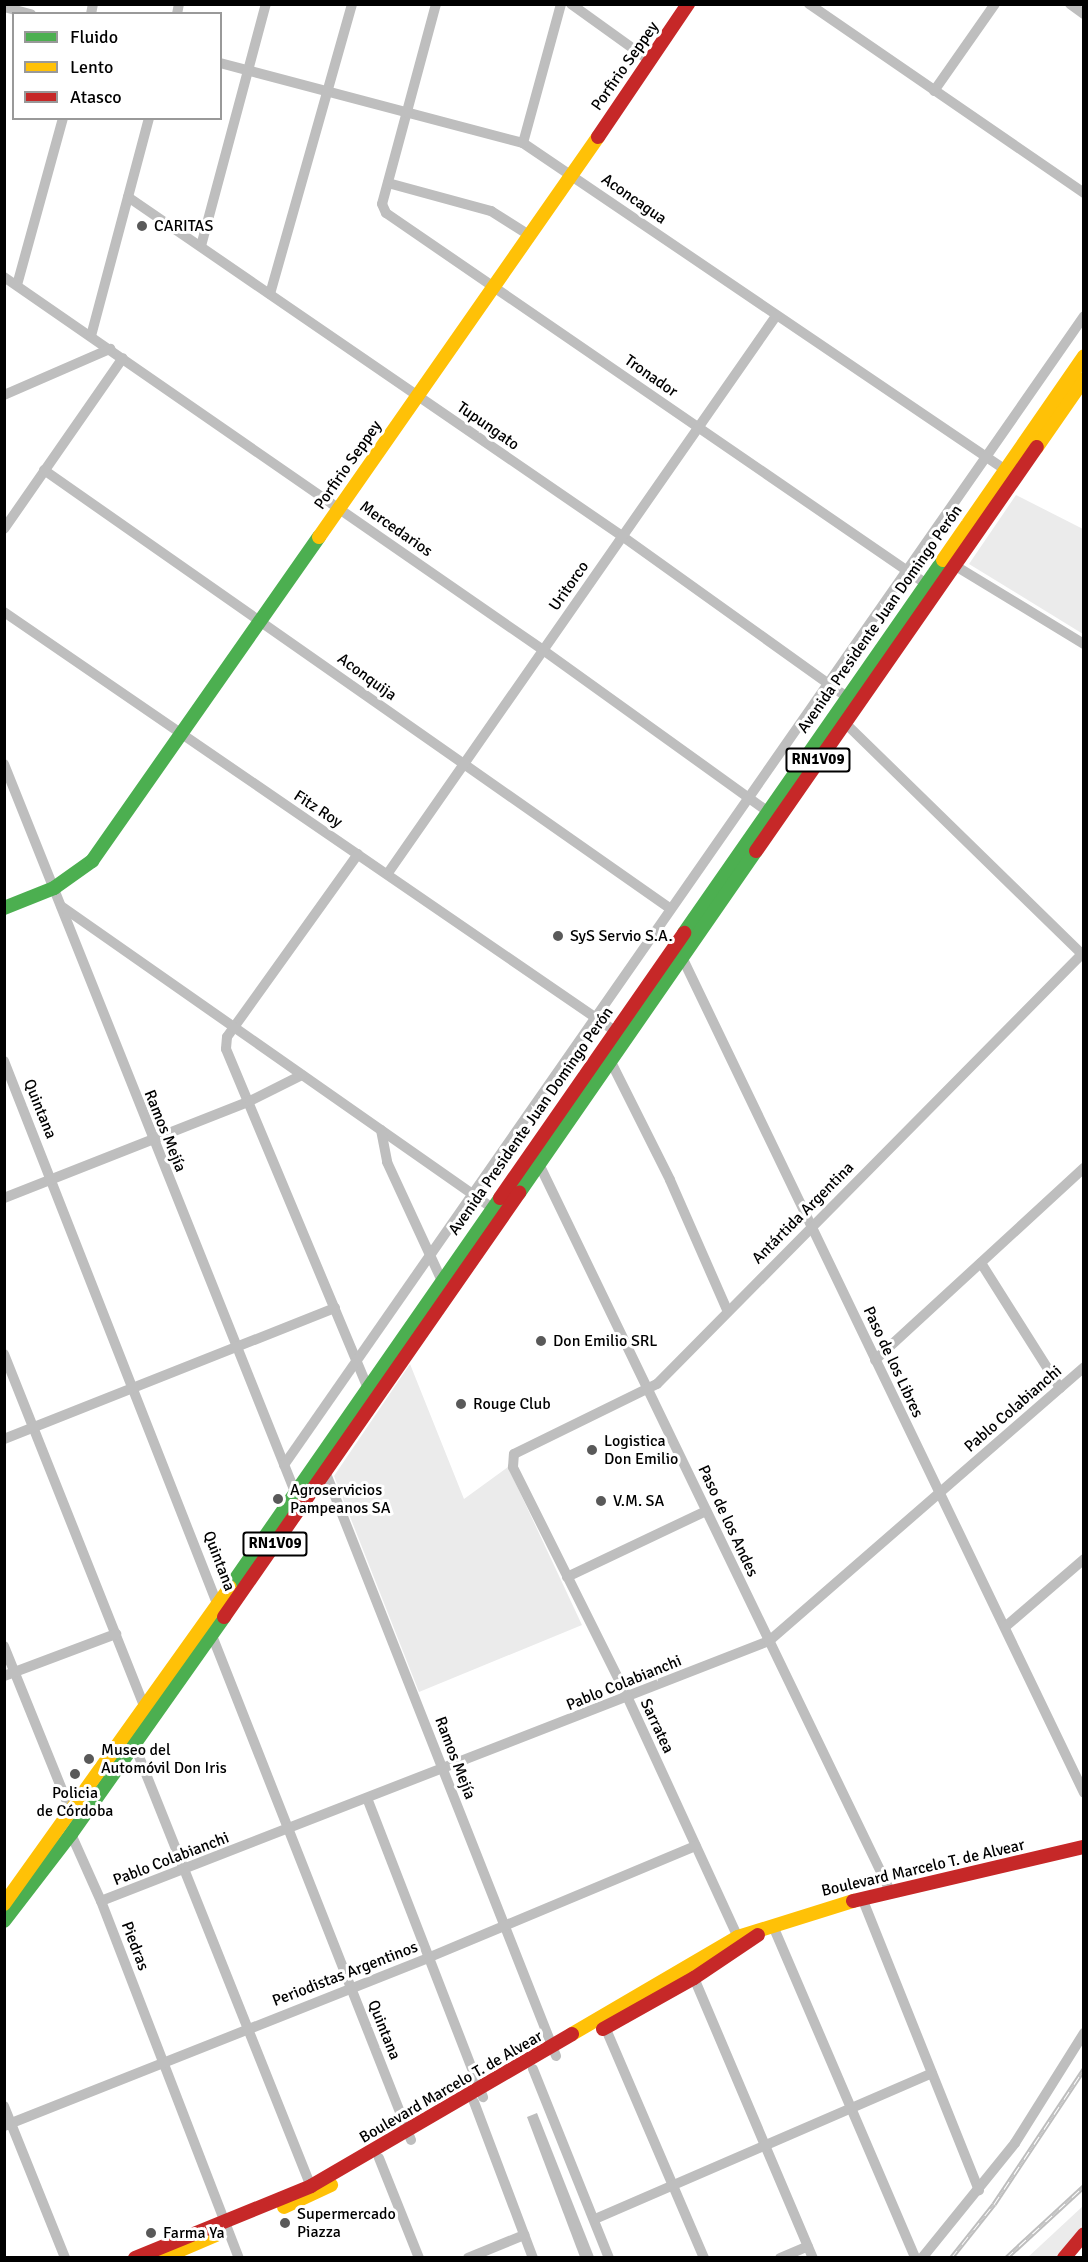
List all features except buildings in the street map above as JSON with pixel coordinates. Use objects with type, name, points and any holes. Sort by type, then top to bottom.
[{"type":"main road","name":"Porfirio Seppey","points":[[4,908],[54,888],[92,861],[338,507],[495,287],[686,5]]},
{"type":"main road","name":"Avenida Presidente Juan Domingo Perón","points":[[4,1904],[72,1814],[491,1207],[615,1031],[678,950],[840,718],[847,697],[1083,356]]},
{"type":"main road","name":"Avenida Presidente Juan Domingo Perón","points":[[4,1921],[71,1834],[301,1507],[610,1060],[767,811],[840,718],[954,565],[1083,379]]},
{"type":"main road","name":"Boulevard Marcelo T. de Alvear","points":[[312,2191],[479,2096],[740,1942],[772,1926],[862,1898],[1083,1847]]},
{"type":"main road","name":"Boulevard Marcelo T. de Alvear","points":[[479,2096],[533,2069],[554,2052],[605,2027],[694,1977],[740,1942]]},
{"type":"main road","name":"Boulevard Marcelo T. de Alvear","points":[[135,2258],[226,2226],[312,2191],[379,2158],[410,2135]]},
{"type":"main road","name":"Boulevard Marcelo T. de Alvear","points":[[162,2258],[226,2226]]},
{"type":"main road","points":[[1065,2258],[1083,2234]]},
{"type":"main road","points":[[1065,2258],[1083,2240]]},
{"type":"street","points":[[201,246],[266,4]]},
{"type":"street","points":[[270,294],[329,92],[352,4]]},
{"type":"street","points":[[436,4],[388,183],[491,211],[529,235]]},
{"type":"street","points":[[523,143],[561,4]]},
{"type":"street","points":[[571,4],[649,60]]},
{"type":"street","points":[[809,4],[1083,193]]},
{"type":"street","points":[[934,90],[995,4]]},
{"type":"street","points":[[1070,4],[1083,14]]},
{"type":"street","points":[[6,8],[23,12]]},
{"type":"street","name":"Aconcagua","points":[[222,64],[523,143],[1004,470]]},
{"type":"street","points":[[17,285],[62,120]]},
{"type":"street","points":[[91,336],[148,120]]},
{"type":"street","name":"Tronador","points":[[388,183],[382,204],[386,213],[925,583]]},
{"type":"street","name":"Tupungato","points":[[128,197],[622,536],[847,697]]},
{"type":"street","name":"Mercedarios","points":[[4,277],[543,650],[767,811]]},
{"type":"street","name":"Uritorco","points":[[388,873],[776,316]]},
{"type":"street","name":"Avenida Presidente Juan Domingo Perón","points":[[284,1465],[1083,316]]},
{"type":"street","points":[[4,395],[110,349]]},
{"type":"street","points":[[4,529],[123,358]]},
{"type":"street","name":"Aconquija","points":[[44,470],[260,619],[671,909]]},
{"type":"street","points":[[954,565],[1083,644]]},
{"type":"street","name":"Fitz Roy","points":[[4,612],[180,736],[388,873],[615,1031]]},
{"type":"street","points":[[840,718],[1083,954]]},
{"type":"street","name":"Ramos Mejía","points":[[4,764],[301,1507]]},
{"type":"street","points":[[358,854],[227,1037],[226,1049],[250,1101],[367,1386]]},
{"type":"street","points":[[61,906],[491,1207]]},
{"type":"street","name":"Paso de los Libres","points":[[678,950],[1083,1793]]},
{"type":"street","name":"Antártida Argentina","points":[[514,1454],[650,1390],[1083,954]]},
{"type":"street","points":[[610,1060],[674,1188],[728,1310]]},
{"type":"street","name":"Quintana","points":[[4,1061],[219,1603],[210,1635],[291,1828],[351,1988],[410,2135]]},
{"type":"street","points":[[4,1198],[250,1101],[302,1075]]},
{"type":"street","points":[[381,1130],[387,1162],[441,1279]]},
{"type":"street","name":"Paso de los Andes","points":[[538,1162],[891,1893]]},
{"type":"street","points":[[875,1360],[1082,1174]]},
{"type":"street","points":[[981,1263],[1060,1388]]},
{"type":"street","points":[[4,1439],[335,1308]]},
{"type":"street","points":[[4,1354],[145,1708]]},
{"type":"street","name":"Pablo Colabianchi","points":[[101,1902],[770,1644],[1083,1367]]},
{"type":"street","name":"Sarratea","points":[[514,1454],[513,1467],[628,1698],[740,1942]]},
{"type":"street","name":"Ramos Mejía","points":[[325,1471],[554,2052]]},
{"type":"street","points":[[770,1644],[931,1509]]},
{"type":"street","points":[[567,1576],[706,1510]]},
{"type":"street","points":[[1005,1627],[1083,1559]]},
{"type":"street","points":[[10,1674],[116,1634]]},
{"type":"street","name":"Piedras","points":[[4,1647],[10,1674],[72,1814],[71,1834],[101,1902],[239,2258]]},
{"type":"street","points":[[134,1744],[187,1870],[312,2191]]},
{"type":"street","points":[[367,1798],[430,1957],[533,2258]]},
{"type":"street","name":"Periodistas Argentinos","points":[[8,2124],[430,1957],[696,1846]]},
{"type":"street","points":[[862,1898],[979,2190]]},
{"type":"street","points":[[772,1926],[915,2258]]},
{"type":"street","points":[[694,1977],[813,2258]]},
{"type":"street","points":[[605,2027],[704,2258]]},
{"type":"street","points":[[922,2258],[979,2190],[1027,2126],[1083,2033]]},
{"type":"street","points":[[533,2069],[609,2258]]},
{"type":"street","points":[[594,2218],[932,2073]]},
{"type":"street","points":[[4,2106],[8,2124],[65,2258]]},
{"type":"street","points":[[379,2158],[419,2258]]},
{"type":"street","points":[[468,2258],[524,2235]]},
{"type":"street","points":[[780,2258],[808,2246]]},
{"type":"shaded area","points":[[1016,495],[1083,529],[1083,634],[969,564]]},
{"type":"shaded area","points":[[410,1364],[464,1499],[508,1467],[582,1625],[419,1692],[334,1476]]},
{"type":"shaded area","points":[[537,2113],[594,2257],[580,2257],[527,2117]]},
{"type":"shaded area","points":[[1083,2206],[1083,2225],[1056,2257],[1027,2258]]},
{"type":"railway","points":[[951,2258],[994,2204],[1084,2069]]},
{"type":"railway","points":[[1006,2258],[1084,2186]]},
{"type":"traffic: fast","points":[[4,908],[54,888],[92,861],[319,537]]},
{"type":"traffic: fast","points":[[684,933],[943,560]]},
{"type":"traffic: fast","points":[[519,1193],[756,851]]},
{"type":"traffic: fast","points":[[230,1587],[500,1198]]},
{"type":"traffic: fast","points":[[4,1921],[71,1834],[224,1617]]},
{"type":"traffic: slow","points":[[319,537],[598,137]]},
{"type":"traffic: slow","points":[[943,560],[1084,356]]},
{"type":"traffic: slow","points":[[1037,447],[1084,379]]},
{"type":"traffic: slow","points":[[4,1904],[230,1587]]},
{"type":"traffic: slow","points":[[572,2034],[738,1937],[853,1901]]},
{"type":"traffic: slow","points":[[284,2207],[331,2185]]},
{"type":"traffic: slow","points":[[162,2258],[216,2235]]},
{"type":"traffic: jam","points":[[598,137],[688,4]]},
{"type":"traffic: jam","points":[[756,851],[1037,447]]},
{"type":"traffic: jam","points":[[500,1198],[684,933]]},
{"type":"traffic: jam","points":[[224,1617],[519,1193]]},
{"type":"traffic: jam","points":[[853,1901],[1084,1847]]},
{"type":"traffic: jam","points":[[603,2029],[694,1978],[758,1935]]},
{"type":"traffic: jam","points":[[135,2258],[311,2186],[572,2034]]},
{"type":"traffic: jam","points":[[1064,2258],[1084,2234]]},
{"type":"place","name":"CARITAS","points":[[142,226]]},
{"type":"place","name":"SyS Servio S.A.","points":[[558,936]]},
{"type":"place","name":"Don Emilio SRL","points":[[541,1341]]},
{"type":"place","name":"Rouge Club","points":[[461,1404]]},
{"type":"place","name":"Logistica Don Emilio","points":[[592,1450]]},
{"type":"place","name":"Agroservicios Pampeanos SA","points":[[278,1499]]},
{"type":"place","name":"V.M. SA","points":[[601,1501]]},
{"type":"place","name":"Museo del Automóvil Don Iris","points":[[89,1759]]},
{"type":"place","name":"Policia de Córdoba","points":[[75,1774]]},
{"type":"place","name":"Supermercado Piazza","points":[[285,2223]]},
{"type":"place","name":"Farma Ya","points":[[151,2233]]}]
